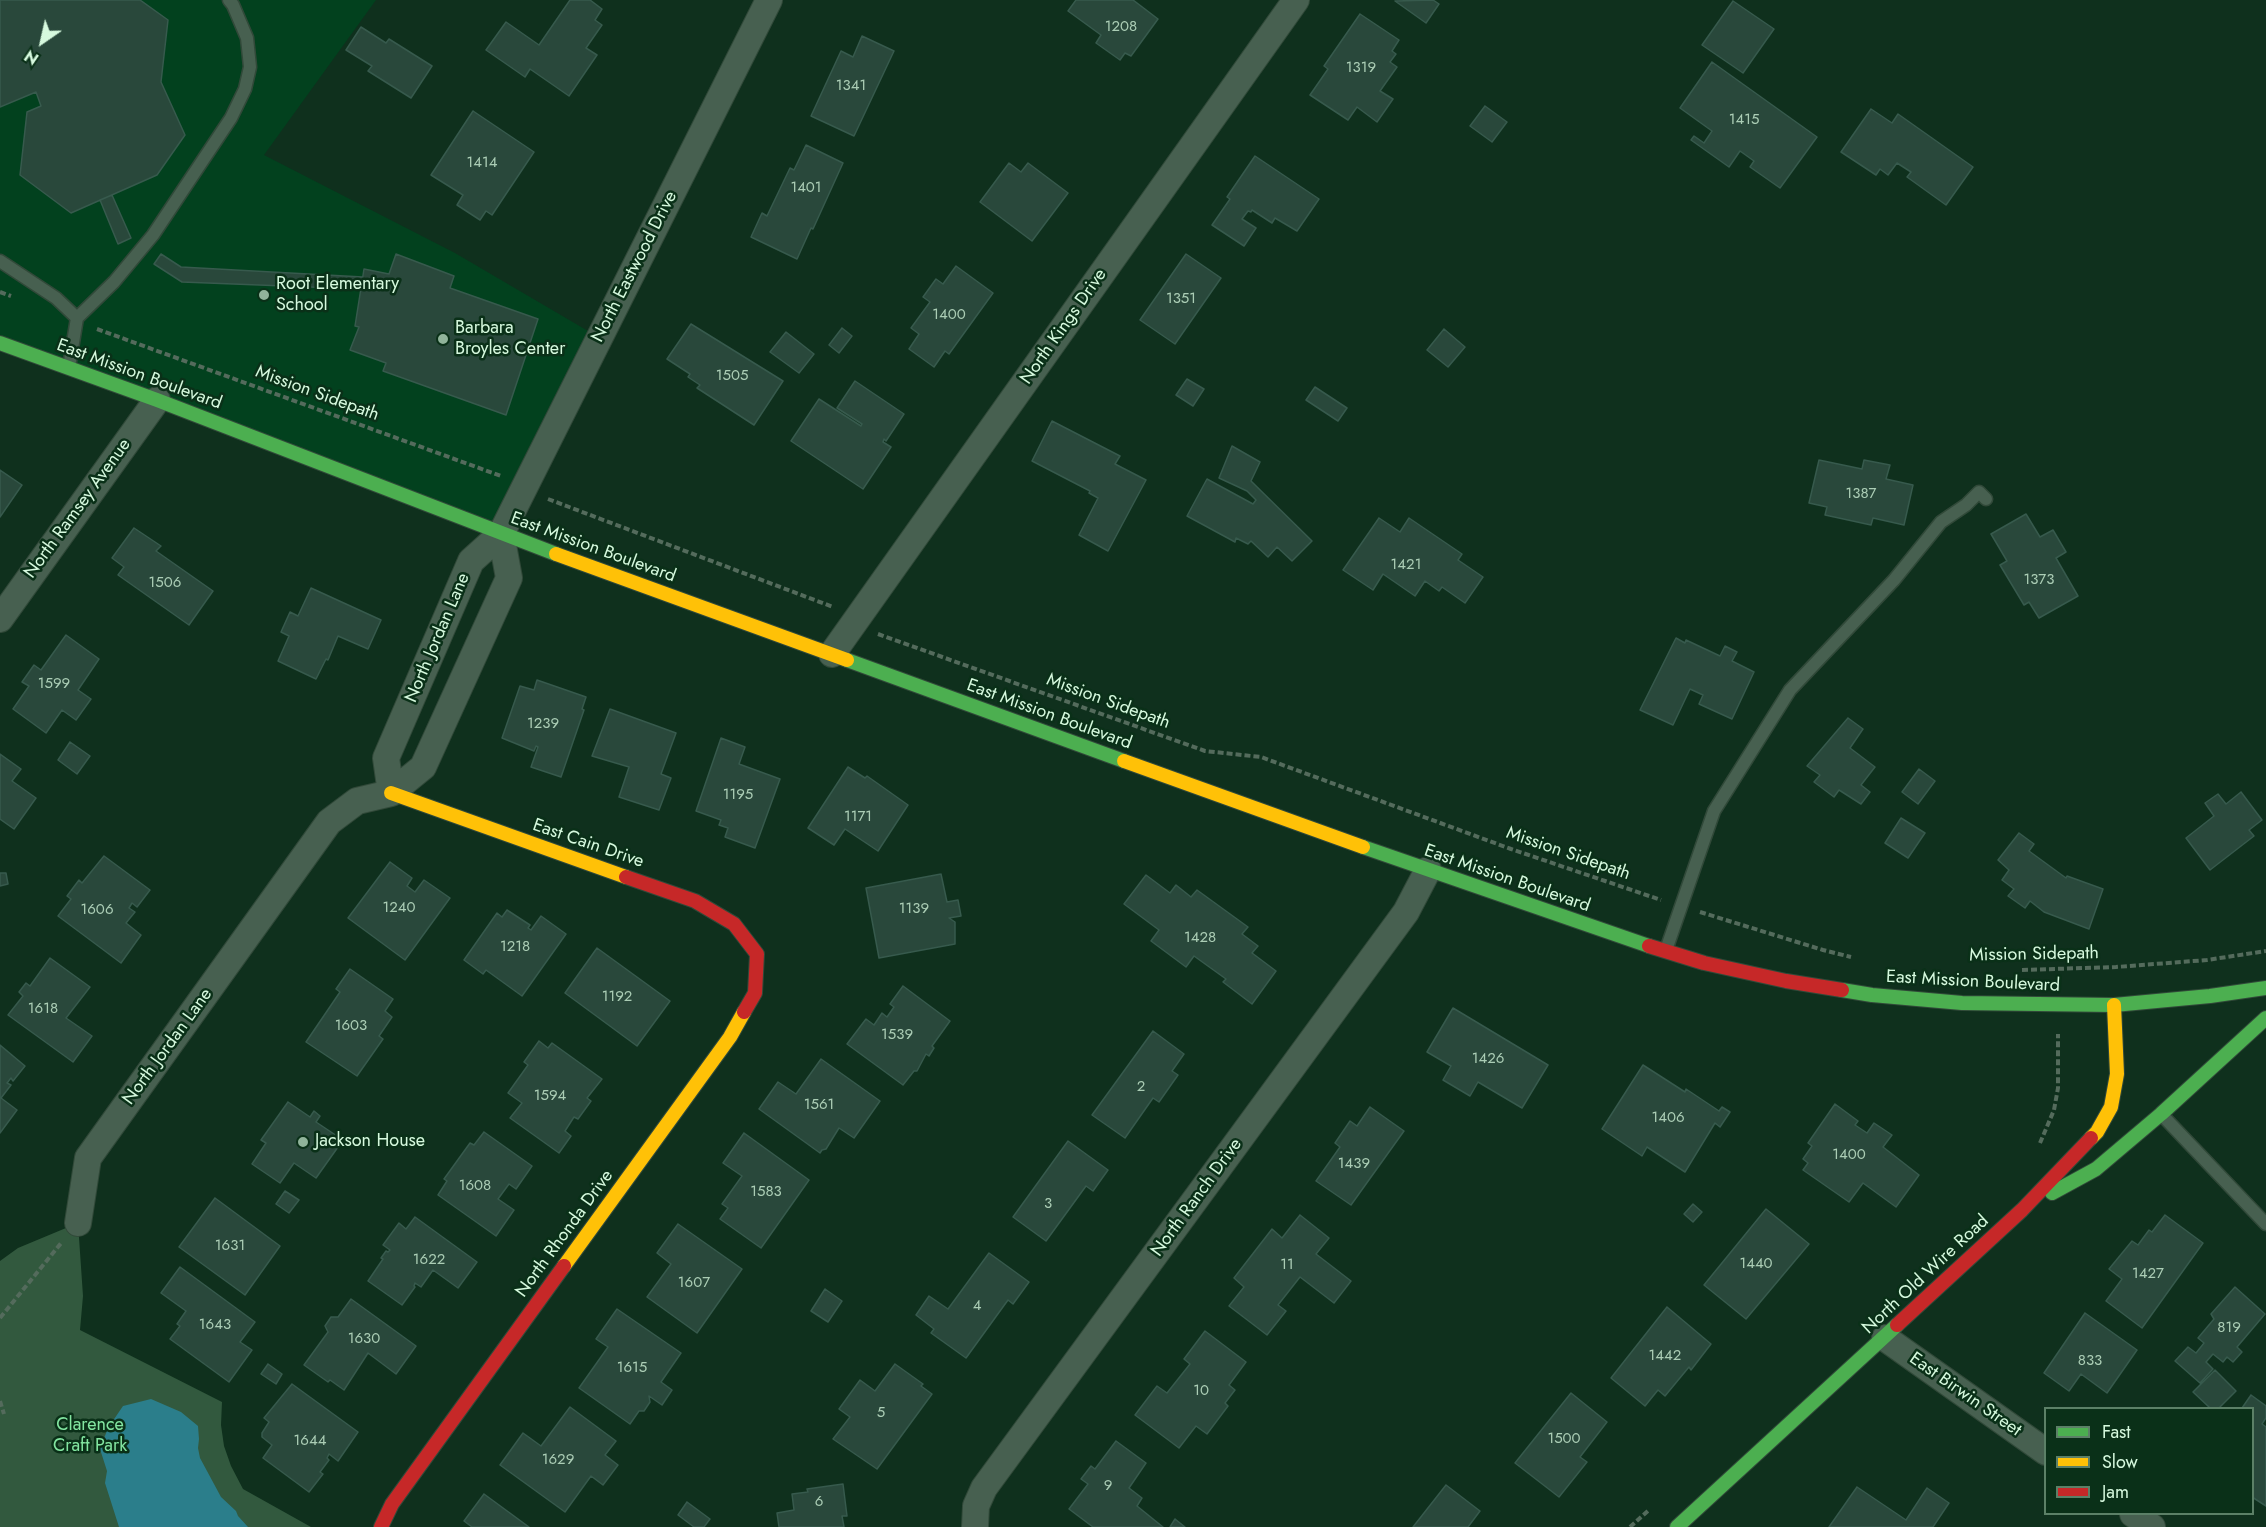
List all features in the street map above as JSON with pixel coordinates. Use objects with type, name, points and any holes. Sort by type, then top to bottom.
[{"type":"main road","name":"East Mission Boulevard","points":[[0,344],[157,400],[501,534],[1428,870],[1704,963],[1786,981],[1872,995],[1962,1003],[2114,1005],[2266,988]]},
{"type":"main road","name":"East Cain Drive","points":[[390,793],[695,901],[734,924],[757,954]]},
{"type":"main road","name":"North Rhonda Drive","points":[[381,1527],[392,1504],[730,1037],[755,993],[757,954]]},
{"type":"main road","name":"North Old Wire Road","points":[[1677,1527],[2022,1210],[2097,1132],[2111,1107],[2117,1074],[2114,1005]]},
{"type":"main road","points":[[2022,1210],[2096,1169],[2161,1114],[2266,1018]]},
{"type":"street","name":"North Eastwood Drive","points":[[501,534],[769,0]]},
{"type":"street","name":"North Kings Drive","points":[[832,654],[1295,0]]},
{"type":"street","name":"North Ramsey Avenue","points":[[0,619],[157,400]]},
{"type":"street","name":"North Jordan Lane","points":[[390,793],[386,758],[471,561],[501,534]]},
{"type":"street","name":"North Jordan Lane","points":[[78,1223],[88,1158],[329,822],[357,801],[390,793],[423,767],[509,578],[501,534]]},
{"type":"street","name":"North Ranch Drive","points":[[975,1527],[976,1506],[984,1488],[1406,912],[1428,870]]},
{"type":"street","name":"East Birwin Street","points":[[1885,1338],[2044,1451]]},
{"type":"street","points":[[2134,1515],[2152,1527]]},
{"type":"lane","points":[[68,368],[77,318],[114,282],[153,236],[231,118],[246,89],[250,67],[247,38],[229,0]]},
{"type":"lane","points":[[0,261],[56,298],[77,318]]},
{"type":"lane","points":[[1665,951],[1714,811],[1790,690],[1894,580],[1941,522],[1966,505],[1979,492],[1986,499]]},
{"type":"lane","points":[[2161,1114],[2266,1224]]},
{"type":"path","name":"Mission Sidepath","points":[[117,335],[508,479]]},
{"type":"path","points":[[553,500],[831,605]]},
{"type":"path","name":"Mission Sidepath","points":[[884,637],[1037,689],[1205,752],[1261,757],[1511,849],[1681,906],[1856,958]]},
{"type":"path","name":"Mission Sidepath","points":[[2014,970],[2116,967],[2207,960],[2266,951]]},
{"type":"path","points":[[2039,1144],[2054,1110],[2058,1088],[2058,1035]]},
{"type":"path","points":[[0,1318],[78,1223]]},
{"type":"path","points":[[0,1401],[4,1414]]},
{"type":"path","points":[[1630,1527],[1656,1503]]},
{"type":"shaded area","name":"Root Elementary School","points":[[0,0],[376,0],[264,155],[455,253],[600,338],[501,534],[0,343]]},
{"type":"green space","name":"Clarence Craft Park","points":[[78,1223],[83,1296],[80,1330],[222,1402],[221,1425],[224,1446],[243,1489],[311,1527],[0,1527],[0,1261],[18,1248]]},
{"type":"water","points":[[151,1399],[181,1412],[198,1426],[200,1458],[221,1497],[248,1527],[119,1527],[105,1483],[107,1471],[100,1449],[108,1428],[123,1406]]},
{"type":"building","points":[[0,0],[140,0],[168,20],[161,82],[185,135],[157,175],[71,213],[20,175],[27,112],[41,106],[36,92],[0,107]]},
{"type":"building","points":[[570,0],[590,0],[602,9],[595,20],[602,25],[586,48],[597,55],[569,96],[530,69],[525,77],[486,50],[506,22],[539,45]]},
{"type":"building","points":[[1076,0],[1133,0],[1158,19],[1131,56],[1125,53],[1120,60],[1096,43],[1101,35],[1068,11]]},
{"type":"building","points":[[1433,0],[1439,4],[1426,23],[1395,1]]},
{"type":"building","points":[[1733,1],[1774,29],[1743,73],[1702,45]]},
{"type":"building","points":[[1360,14],[1399,40],[1392,51],[1396,54],[1390,62],[1397,67],[1380,91],[1393,99],[1377,122],[1357,107],[1348,120],[1310,95],[1328,69],[1324,66]]},
{"type":"building","points":[[361,27],[386,43],[389,39],[432,66],[411,98],[368,71],[372,66],[346,50]]},
{"type":"building","points":[[862,36],[894,51],[854,136],[811,116],[841,51],[853,57]]},
{"type":"building","points":[[1712,62],[1817,137],[1780,188],[1750,167],[1754,161],[1740,151],[1729,167],[1691,140],[1694,136],[1704,143],[1712,131],[1680,108]]},
{"type":"building","points":[[1485,106],[1507,122],[1492,142],[1470,126]]},
{"type":"building","points":[[1871,109],[1892,123],[1898,114],[1973,167],[1946,205],[1907,177],[1911,172],[1897,163],[1888,175],[1880,169],[1876,175],[1841,152]]},
{"type":"building","points":[[473,111],[534,152],[492,215],[486,211],[480,220],[457,205],[463,195],[431,175]]},
{"type":"building","points":[[806,145],[843,163],[797,259],[751,237],[762,213],[767,216],[790,168],[794,170]]},
{"type":"building","points":[[1255,156],[1319,199],[1297,231],[1275,218],[1272,223],[1252,210],[1248,211],[1242,219],[1256,228],[1244,246],[1212,225],[1230,199],[1227,197]]},
{"type":"building","points":[[1009,163],[1021,172],[1028,163],[1068,193],[1032,241],[980,202]]},
{"type":"building","points":[[112,195],[131,238],[118,244],[100,200]]},
{"type":"building","points":[[161,254],[181,267],[363,277],[361,289],[182,282],[154,264]]},
{"type":"building","name":"Barbara Broyles Center","points":[[396,254],[454,276],[450,288],[538,319],[506,415],[383,371],[386,363],[350,350],[359,327],[355,326],[364,269],[389,274]]},
{"type":"building","points":[[1186,254],[1221,278],[1175,344],[1140,320]]},
{"type":"building","points":[[956,266],[993,293],[949,354],[945,351],[934,367],[909,349],[919,334],[911,328],[930,302],[923,297],[936,279],[943,284]]},
{"type":"building","points":[[691,324],[783,381],[754,425],[697,388],[700,385],[688,377],[690,374],[667,359]]},
{"type":"building","points":[[842,328],[852,336],[839,353],[829,345]]},
{"type":"building","points":[[1444,329],[1465,347],[1448,367],[1427,350]]},
{"type":"building","points":[[786,332],[814,354],[799,373],[770,352]]},
{"type":"building","points":[[1187,379],[1204,389],[1193,406],[1176,395]]},
{"type":"building","points":[[855,381],[904,414],[886,441],[884,439],[883,442],[891,447],[863,489],[791,441],[819,399],[861,426],[862,424],[837,408]]},
{"type":"building","points":[[1315,387],[1347,408],[1338,421],[1306,400]]},
{"type":"building","points":[[1052,421],[1120,456],[1115,464],[1146,480],[1108,551],[1079,535],[1098,498],[1089,493],[1090,491],[1032,461]]},
{"type":"building","points":[[1232,446],[1260,462],[1251,481],[1312,541],[1292,561],[1277,547],[1268,557],[1251,541],[1248,544],[1236,538],[1235,542],[1187,516],[1207,479],[1253,504],[1256,500],[1247,491],[1219,478]]},
{"type":"building","points":[[1819,460],[1862,469],[1864,460],[1890,465],[1886,479],[1913,485],[1904,525],[1873,518],[1871,525],[1825,515],[1827,507],[1809,503]]},
{"type":"building","points":[[0,470],[22,485],[0,517]]},
{"type":"building","points":[[2026,514],[2040,537],[2053,530],[2066,552],[2056,558],[2078,596],[2039,618],[2029,602],[2024,605],[2000,565],[2007,561],[1991,534]]},
{"type":"building","points":[[1379,518],[1400,532],[1409,518],[1462,554],[1458,560],[1483,577],[1465,603],[1442,587],[1439,591],[1425,581],[1415,596],[1383,574],[1373,590],[1343,570]]},
{"type":"building","points":[[134,528],[161,546],[156,551],[213,591],[189,625],[118,575],[124,567],[112,558]]},
{"type":"building","points":[[311,588],[381,620],[368,649],[338,636],[328,660],[326,659],[316,679],[278,661],[289,636],[281,632],[290,612],[298,616]]},
{"type":"building","points":[[66,635],[99,659],[78,690],[91,699],[76,720],[62,710],[46,733],[13,709],[29,686],[22,682],[34,665],[41,670]]},
{"type":"building","points":[[1676,638],[1685,643],[1686,640],[1720,656],[1725,646],[1737,652],[1732,661],[1754,672],[1732,719],[1699,704],[1703,695],[1690,689],[1673,725],[1640,710]]},
{"type":"building","points":[[537,680],[586,697],[582,709],[584,710],[561,777],[531,767],[538,747],[536,746],[534,751],[502,738],[520,686],[534,690]]},
{"type":"building","points":[[610,709],[676,733],[661,774],[671,778],[659,810],[619,797],[629,767],[592,756]]},
{"type":"building","points":[[1848,718],[1863,729],[1850,748],[1875,767],[1861,785],[1870,792],[1861,804],[1839,790],[1834,797],[1814,782],[1820,775],[1807,766]]},
{"type":"building","points":[[721,738],[745,747],[739,764],[780,779],[755,848],[725,837],[728,828],[719,825],[721,820],[696,811]]},
{"type":"building","points":[[70,742],[90,756],[77,774],[58,760]]},
{"type":"building","points":[[0,754],[21,769],[12,781],[36,798],[14,829],[0,819]]},
{"type":"building","points":[[848,767],[865,778],[867,776],[908,805],[878,851],[845,829],[834,845],[808,828]]},
{"type":"building","points":[[1919,769],[1935,781],[1918,804],[1902,792]]},
{"type":"building","points":[[2241,792],[2262,820],[2249,830],[2254,836],[2210,870],[2186,838],[2214,816],[2205,803],[2218,794],[2226,804]]},
{"type":"building","points":[[1901,818],[1925,833],[1908,858],[1885,843]]},
{"type":"building","points":[[2019,833],[2034,844],[2029,851],[2066,878],[2067,876],[2103,889],[2089,929],[2044,912],[2030,901],[2025,908],[2008,896],[2014,889],[2002,880],[2009,870],[1998,860]]},
{"type":"building","points":[[104,856],[150,890],[137,907],[132,903],[129,908],[135,912],[126,923],[141,935],[121,963],[58,916],[71,899],[67,896],[79,880],[82,883]]},
{"type":"building","points":[[390,862],[412,878],[407,886],[415,892],[424,880],[450,898],[405,960],[348,918]]},
{"type":"building","points":[[0,873],[6,873],[8,884],[0,886]]},
{"type":"building","points":[[941,874],[947,902],[958,900],[961,916],[949,918],[955,922],[955,944],[879,958],[866,888]]},
{"type":"building","points":[[1146,875],[1170,893],[1176,885],[1191,897],[1197,890],[1248,927],[1242,934],[1258,946],[1252,953],[1276,971],[1252,1004],[1223,982],[1226,979],[1194,956],[1186,967],[1151,941],[1159,930],[1124,904]]},
{"type":"building","points":[[507,910],[530,925],[528,928],[531,930],[541,916],[566,934],[522,996],[486,970],[483,974],[464,960],[497,913],[502,917]]},
{"type":"building","points":[[597,948],[670,1001],[637,1046],[565,993]]},
{"type":"building","points":[[50,958],[90,987],[66,1018],[92,1036],[73,1062],[8,1015],[23,996],[19,992],[26,983],[30,986]]},
{"type":"building","points":[[350,969],[393,999],[385,1011],[392,1017],[379,1036],[383,1039],[357,1076],[306,1042],[340,992],[336,989]]},
{"type":"building","points":[[903,986],[950,1021],[932,1046],[934,1048],[929,1056],[926,1054],[917,1071],[914,1071],[903,1085],[847,1044],[866,1019],[874,1025],[882,1013],[887,1017],[894,1007],[890,1004]]},
{"type":"building","points":[[1453,1008],[1548,1065],[1522,1108],[1478,1082],[1470,1096],[1443,1080],[1451,1066],[1427,1052]]},
{"type":"building","points":[[1153,1031],[1184,1054],[1172,1071],[1178,1075],[1159,1102],[1153,1098],[1125,1138],[1092,1115]]},
{"type":"building","points":[[539,1041],[548,1048],[552,1043],[602,1079],[587,1098],[591,1101],[578,1119],[574,1117],[565,1131],[571,1136],[559,1153],[510,1118],[522,1103],[508,1093],[528,1065],[524,1062]]},
{"type":"building","points":[[0,1045],[25,1066],[13,1081],[11,1078],[7,1083],[11,1085],[1,1098],[17,1110],[0,1133]]},
{"type":"building","points":[[821,1059],[880,1101],[854,1138],[839,1128],[826,1149],[820,1153],[759,1109],[778,1082],[796,1094]]},
{"type":"building","points":[[1643,1065],[1719,1111],[1722,1107],[1730,1112],[1720,1127],[1715,1123],[1685,1172],[1647,1147],[1642,1156],[1602,1129]]},
{"type":"building","name":"Jackson House","points":[[288,1102],[310,1117],[314,1111],[320,1116],[316,1122],[343,1140],[316,1178],[294,1163],[280,1183],[252,1164],[266,1143],[261,1140]]},
{"type":"building","points":[[1835,1104],[1858,1121],[1855,1125],[1867,1133],[1874,1123],[1892,1135],[1883,1147],[1919,1175],[1896,1207],[1863,1183],[1849,1202],[1803,1170],[1808,1163],[1803,1159],[1812,1146],[1808,1143]]},
{"type":"building","points":[[1370,1107],[1404,1131],[1351,1205],[1316,1181],[1340,1147],[1335,1143],[1350,1121],[1357,1126]]},
{"type":"building","points":[[484,1132],[532,1166],[516,1189],[509,1184],[498,1199],[514,1210],[496,1236],[438,1195],[447,1181],[444,1179],[470,1143],[474,1145]]},
{"type":"building","points":[[744,1133],[809,1180],[761,1248],[720,1219],[728,1208],[722,1204],[742,1176],[723,1163]]},
{"type":"building","points":[[1068,1141],[1108,1170],[1093,1191],[1086,1186],[1046,1241],[1013,1217]]},
{"type":"building","points":[[285,1191],[299,1200],[289,1213],[276,1204]]},
{"type":"building","points":[[215,1198],[280,1246],[245,1295],[179,1247]]},
{"type":"building","points":[[1693,1204],[1702,1212],[1693,1222],[1684,1214]]},
{"type":"building","points":[[1766,1209],[1809,1244],[1746,1319],[1704,1285]]},
{"type":"building","points":[[1300,1215],[1329,1238],[1316,1254],[1351,1281],[1334,1303],[1300,1277],[1278,1305],[1286,1311],[1267,1335],[1229,1306],[1244,1287],[1234,1278],[1272,1229],[1282,1238]]},
{"type":"building","points":[[2165,1215],[2203,1243],[2142,1328],[2106,1301],[2122,1279],[2109,1269],[2132,1241],[2138,1245],[2149,1230],[2152,1232]]},
{"type":"building","points":[[415,1217],[477,1262],[458,1288],[433,1270],[421,1287],[415,1283],[415,1287],[402,1305],[368,1281],[383,1259],[381,1258],[386,1251],[390,1250],[383,1245],[399,1223],[406,1229]]},
{"type":"building","points":[[678,1224],[742,1269],[697,1333],[647,1297],[671,1264],[657,1253]]},
{"type":"building","points":[[989,1253],[1029,1282],[1013,1304],[1008,1300],[966,1358],[931,1333],[934,1329],[916,1315],[929,1296],[948,1309]]},
{"type":"building","points":[[180,1267],[255,1322],[240,1342],[252,1350],[229,1382],[170,1339],[180,1326],[177,1324],[186,1311],[161,1293]]},
{"type":"building","points":[[2235,1287],[2265,1314],[2237,1347],[2242,1352],[2233,1362],[2227,1357],[2223,1362],[2213,1354],[2206,1362],[2213,1369],[2200,1383],[2175,1361],[2188,1347],[2196,1353],[2204,1343],[2198,1338],[2214,1319],[2211,1314]]},
{"type":"building","points":[[825,1289],[842,1301],[828,1322],[811,1311]]},
{"type":"building","points":[[351,1299],[416,1346],[396,1374],[368,1353],[344,1390],[304,1365],[328,1332],[325,1326],[331,1317],[338,1317]]},
{"type":"building","points":[[1667,1307],[1711,1344],[1691,1370],[1689,1367],[1665,1396],[1658,1390],[1645,1406],[1611,1378]]},
{"type":"building","points":[[617,1309],[681,1353],[661,1382],[672,1390],[662,1405],[649,1396],[650,1402],[644,1411],[639,1411],[630,1424],[579,1388],[608,1347],[596,1339]]},
{"type":"building","points":[[2085,1313],[2137,1350],[2107,1393],[2081,1374],[2069,1391],[2044,1373]]},
{"type":"building","points":[[1205,1331],[1246,1362],[1229,1385],[1235,1390],[1225,1403],[1228,1406],[1207,1434],[1196,1426],[1179,1448],[1135,1415],[1157,1386],[1167,1393],[1190,1364],[1184,1359]]},
{"type":"building","points":[[268,1364],[282,1374],[276,1384],[261,1374]]},
{"type":"building","points":[[895,1364],[923,1384],[921,1386],[932,1394],[877,1469],[833,1439],[850,1417],[839,1409],[860,1380],[875,1391]]},
{"type":"building","points":[[2215,1370],[2236,1391],[2220,1407],[2209,1407],[2193,1392]]},
{"type":"building","points":[[292,1384],[358,1432],[338,1461],[329,1454],[327,1458],[329,1460],[320,1472],[323,1474],[309,1492],[263,1458],[272,1445],[262,1437],[269,1422],[264,1418]]},
{"type":"building","points":[[1571,1393],[1607,1422],[1580,1457],[1587,1462],[1559,1497],[1515,1463]]},
{"type":"building","points":[[2251,1395],[2266,1406],[2266,1418],[2262,1424],[2266,1427],[2266,1506],[2254,1498],[2254,1407],[2243,1407]]},
{"type":"building","points":[[570,1407],[616,1441],[605,1455],[618,1465],[603,1485],[591,1476],[565,1512],[500,1465],[523,1433],[541,1446]]},
{"type":"building","points":[[1116,1441],[1146,1463],[1129,1488],[1142,1498],[1137,1506],[1163,1527],[1093,1527],[1069,1509],[1088,1484],[1081,1479],[1091,1466],[1095,1469]]},
{"type":"building","points":[[843,1484],[847,1516],[842,1516],[844,1527],[779,1527],[777,1513],[794,1510],[792,1494],[808,1492],[807,1489]]},
{"type":"building","points":[[1446,1485],[1480,1511],[1468,1527],[1413,1527]]},
{"type":"building","points":[[1857,1487],[1906,1520],[1927,1488],[1949,1503],[1933,1527],[1829,1527]]},
{"type":"building","points":[[484,1494],[529,1527],[472,1527],[464,1521]]},
{"type":"building","points":[[687,1502],[710,1519],[704,1527],[694,1527],[678,1515]]},
{"type":"building","points":[[1175,1519],[1185,1527],[1170,1527]]},
{"type":"traffic: fast","points":[[0,343],[157,400],[556,554]]},
{"type":"traffic: fast","points":[[847,660],[1124,761]]},
{"type":"traffic: fast","points":[[1363,847],[1649,946]]},
{"type":"traffic: fast","points":[[1842,990],[1962,1003],[2114,1005],[2266,988]]},
{"type":"traffic: fast","points":[[2052,1193],[2096,1169],[2161,1114],[2266,1018]]},
{"type":"traffic: fast","points":[[1677,1527],[1897,1325]]},
{"type":"traffic: slow","points":[[556,554],[847,660]]},
{"type":"traffic: slow","points":[[1124,761],[1363,847]]},
{"type":"traffic: slow","points":[[391,793],[626,877]]},
{"type":"traffic: slow","points":[[2091,1138],[2111,1107],[2117,1074],[2114,1005]]},
{"type":"traffic: slow","points":[[564,1266],[730,1037],[744,1012]]},
{"type":"traffic: jam","points":[[626,877],[695,901],[734,924],[757,954],[755,993],[744,1012]]},
{"type":"traffic: jam","points":[[1649,946],[1704,963],[1786,981],[1842,990]]},
{"type":"traffic: jam","points":[[1897,1325],[2022,1210],[2091,1138]]},
{"type":"traffic: jam","points":[[381,1527],[392,1504],[564,1266]]},
{"type":"place","name":"Root Elementary School","points":[[264,295]]},
{"type":"place","name":"Barbara Broyles Center","points":[[443,339]]},
{"type":"place","name":"Jackson House","points":[[303,1142]]}]
